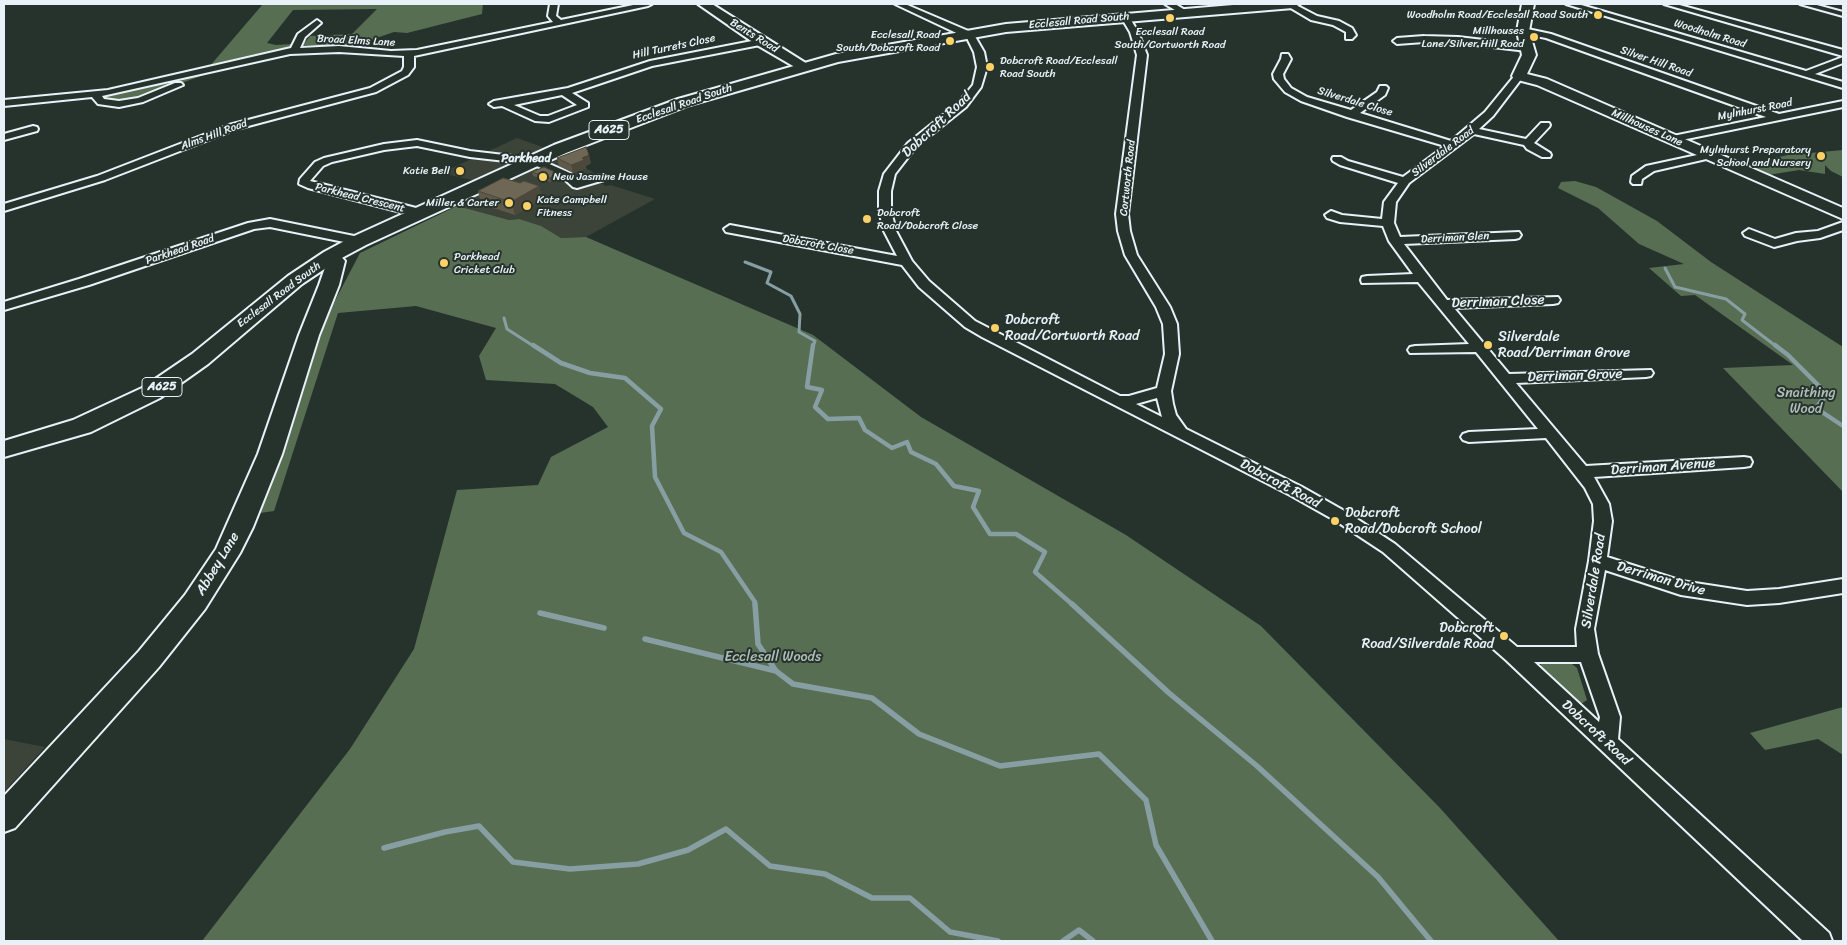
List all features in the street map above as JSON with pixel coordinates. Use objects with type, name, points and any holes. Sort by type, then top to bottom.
[{"type":"main road","name":"Ecclesall Road South","points":[[359,241],[560,149],[684,102],[804,67],[872,50],[1030,25],[1293,4]]},
{"type":"main road","points":[[332,267],[352,252],[359,241]]},
{"type":"main road","name":"Ecclesall Road South","points":[[4,449],[82,426],[151,393],[200,359],[294,280],[332,267]]},
{"type":"street","points":[[554,4],[552,16],[558,22]]},
{"type":"street","name":"Broad Elms Lane","points":[[4,103],[98,94],[295,50],[339,49],[409,54],[648,4]]},
{"type":"street","name":"Bents Road","points":[[704,4],[804,67]]},
{"type":"street","points":[[899,4],[969,35]]},
{"type":"street","points":[[1169,4],[1186,13]]},
{"type":"street","points":[[1288,4],[1314,18],[1336,23],[1349,30],[1352,35],[1349,37]]},
{"type":"street","points":[[1519,76],[1529,55],[1523,31],[1528,4]]},
{"type":"street","name":"Woodholm Road","points":[[1570,4],[1843,86]]},
{"type":"street","points":[[1668,4],[1843,53]]},
{"type":"street","points":[[1804,4],[1843,14]]},
{"type":"street","name":"Cortworth Road","points":[[1125,17],[1134,32],[1142,56],[1122,214],[1124,231],[1131,255],[1163,307],[1170,324],[1172,354],[1164,390],[1164,404],[1169,416],[1182,433]]},
{"type":"street","points":[[295,50],[302,36],[316,23]]},
{"type":"street","name":"Silver Hill Road","points":[[1523,31],[1548,36],[1780,118]]},
{"type":"street","name":"Dobcroft Road","points":[[969,35],[979,52],[982,67],[978,85],[962,105],[912,145],[890,174],[885,191],[887,220],[890,231],[906,262],[924,284],[970,324],[1296,491],[1342,517],[1389,548],[1513,655],[1820,941]]},
{"type":"street","points":[[1397,41],[1458,40],[1527,48]]},
{"type":"street","name":"Hill Turrets Close","points":[[494,104],[563,92],[605,80],[642,66],[762,42]]},
{"type":"street","name":"Alms Hill Road","points":[[4,208],[101,178],[233,127],[373,90],[405,73],[409,67],[409,54]]},
{"type":"street","name":"Silverdale Close","points":[[1285,56],[1286,59],[1278,74],[1279,79],[1288,90],[1314,104],[1454,145]]},
{"type":"street","points":[[1806,74],[1843,60]]},
{"type":"street","name":"Silverdale Road","points":[[1519,76],[1489,114],[1472,130],[1405,181],[1390,202],[1388,223],[1395,241],[1422,278],[1582,472],[1593,487],[1601,504],[1603,520],[1598,561],[1585,629],[1588,654],[1610,717],[1607,743]]},
{"type":"street","name":"Millhouses Lane","points":[[1519,76],[1542,82],[1843,214]]},
{"type":"street","points":[[98,94],[97,99],[101,102],[119,104],[140,100],[178,85]]},
{"type":"street","points":[[1351,115],[1382,93],[1383,88]]},
{"type":"street","points":[[510,102],[508,106],[540,119],[549,119],[584,105],[563,92]]},
{"type":"street","name":"Mylnhurst Road","points":[[1672,139],[1843,104]]},
{"type":"street","points":[[1528,143],[1545,126]]},
{"type":"street","points":[[4,137],[33,130]]},
{"type":"street","points":[[1472,130],[1528,143],[1531,147],[1546,155]]},
{"type":"street","name":"Parkhead Crescent","points":[[420,213],[312,186],[305,184],[304,181],[319,164],[328,160],[408,143],[427,144],[485,156],[534,161]]},
{"type":"street","points":[[1637,182],[1636,178],[1650,168],[1711,155]]},
{"type":"street","name":"Silverdale Road","points":[[1338,159],[1344,163],[1405,181]]},
{"type":"street","points":[[534,161],[566,175],[577,185],[600,178]]},
{"type":"street","points":[[1331,215],[1340,218],[1388,223]]},
{"type":"street","name":"Parkhead Road","points":[[4,306],[84,282],[252,226],[270,223],[282,224],[359,241]]},
{"type":"street","points":[[1749,234],[1774,243],[1796,237],[1820,234],[1843,226]]},
{"type":"street","name":"Dobcroft Close","points":[[730,229],[906,262]]},
{"type":"street","name":"Derriman Glen","points":[[1395,241],[1515,235]]},
{"type":"street","name":"Abbey Lane","points":[[4,818],[149,659],[195,602],[227,553],[240,528],[270,454],[332,267]]},
{"type":"street","points":[[1366,280],[1422,278]]},
{"type":"street","name":"Derriman Close","points":[[1443,304],[1553,300]]},
{"type":"street","points":[[1415,350],[1479,348]]},
{"type":"street","name":"Derriman Grove","points":[[1504,379],[1646,373]]},
{"type":"street","points":[[1116,399],[1129,401],[1164,390]]},
{"type":"street","points":[[1469,437],[1549,433]]},
{"type":"street","name":"Derriman Avenue","points":[[1582,472],[1744,462]]},
{"type":"street","name":"Derriman Drive","points":[[1598,561],[1681,588],[1747,598],[1779,596],[1843,586]]},
{"type":"street","points":[[1513,655],[1588,654]]},
{"type":"shaded area","points":[[517,138],[548,149],[586,168],[599,176],[593,179],[606,186],[611,185],[655,199],[586,237],[561,238],[519,219],[509,220],[463,210],[462,207],[449,209],[436,206],[485,183],[441,173]]},
{"type":"shaded area","points":[[4,739],[45,747],[4,792]]},
{"type":"green space","points":[[263,4],[483,4],[482,14],[407,33],[394,32],[353,46],[303,45],[310,36],[352,34],[377,9],[293,10],[267,43],[276,45],[292,44],[290,49],[209,67]]},
{"type":"green space","points":[[229,66],[131,101],[106,102],[103,96]]},
{"type":"green space","name":"Mylnhurst Preparatory School and Nursery","points":[[1843,150],[1843,177],[1831,171],[1825,165],[1825,174],[1799,170],[1762,176],[1742,167],[1788,155]]},
{"type":"green space","name":"Snaithing Wood","points":[[1575,181],[1596,187],[1657,221],[1711,262],[1843,347],[1843,492],[1723,368],[1793,365],[1695,295],[1681,296],[1649,268],[1684,264],[1639,244],[1598,208],[1558,188],[1561,182]]},
{"type":"green space","name":"Ecclesall Woods","points":[[457,206],[509,220],[519,219],[541,226],[561,238],[586,237],[813,335],[921,417],[1126,535],[1261,626],[1440,808],[1559,941],[202,941],[350,749],[414,649],[457,490],[538,485],[551,457],[608,427],[593,407],[555,384],[486,380],[479,356],[496,328],[416,306],[338,313],[274,511],[260,513],[308,352],[360,253]]},
{"type":"green space","points":[[1542,663],[1572,664],[1577,668],[1587,700],[1581,704],[1574,702],[1539,668]]},
{"type":"green space","points":[[1843,707],[1843,755],[1818,739],[1765,750],[1750,733]]},
{"type":"building","points":[[586,147],[589,155],[582,158],[584,160],[571,165],[557,158]]},
{"type":"building","points":[[544,167],[559,174],[549,178],[532,172]]},
{"type":"building","points":[[503,178],[520,183],[524,181],[539,186],[511,202],[478,191]]},
{"type":"waterway","points":[[745,262],[771,272],[767,283],[791,296],[800,314],[799,332],[815,341],[813,347]]},
{"type":"waterway","points":[[1665,268],[1675,287],[1726,299],[1745,314],[1742,320],[1777,347]]},
{"type":"waterway","points":[[504,318],[507,329],[535,347]]},
{"type":"waterway","points":[[533,345],[561,363],[590,373],[625,378],[661,409],[652,426],[655,477],[684,533],[721,552],[755,604]]},
{"type":"waterway","points":[[813,345],[807,387],[822,390],[815,407],[828,419],[859,418],[865,430],[892,448],[907,442],[911,452],[936,464],[954,486],[979,491],[973,507],[990,534],[1016,534],[1045,552],[1035,572],[1073,605]]},
{"type":"waterway","points":[[1775,345],[1788,355],[1827,394],[1816,408],[1843,426]]},
{"type":"waterway","points":[[755,604],[758,644],[776,671]]},
{"type":"waterway","points":[[1072,604],[1169,693],[1257,766],[1378,877],[1431,941]]},
{"type":"waterway","points":[[540,613],[604,628]]},
{"type":"waterway","points":[[645,639],[776,671]]},
{"type":"waterway","points":[[776,671],[793,684],[872,698],[919,734],[1000,766],[1099,754],[1146,800],[1156,845],[1212,941]]},
{"type":"waterway","points":[[384,848],[445,832],[479,826],[513,862],[570,869],[638,864],[688,850],[726,829],[770,866],[825,874],[872,898],[910,898],[950,932],[998,941]]},
{"type":"waterway","points":[[1063,941],[1079,930],[1093,941]]},
{"type":"place","name":"Woodholm Road/Ecclesall Road South","points":[[1598,15]]},
{"type":"place","name":"Ecclesall Road South/Cortworth Road","points":[[1170,18]]},
{"type":"place","name":"Millhouses Lane/Silver Hill Road","points":[[1534,37]]},
{"type":"place","name":"Ecclesall Road South/Dobcroft Road","points":[[950,41]]},
{"type":"place","name":"Dobcroft Road/Ecclesall Road South","points":[[990,67]]},
{"type":"place","name":"Mylnhurst Preparatory School and Nursery","points":[[1821,156]]},
{"type":"place","name":"Katie Bell","points":[[460,171]]},
{"type":"place","name":"New Jasmine House","points":[[543,177]]},
{"type":"place","name":"Miller & Carter","points":[[509,203]]},
{"type":"place","name":"Kate Campbell Fitness","points":[[527,206]]},
{"type":"place","name":"Dobcroft Road/Dobcroft Close","points":[[867,219]]},
{"type":"place","name":"Parkhead Cricket Club","points":[[444,263]]},
{"type":"place","name":"Dobcroft Road/Cortworth Road","points":[[995,328]]},
{"type":"place","name":"Silverdale Road/Derriman Grove","points":[[1488,345]]},
{"type":"place","name":"Dobcroft Road/Dobcroft School","points":[[1335,521]]},
{"type":"place","name":"Dobcroft Road/Silverdale Road","points":[[1504,636]]},
{"type":"district","name":"Parkhead","points":[[526,159]]}]
